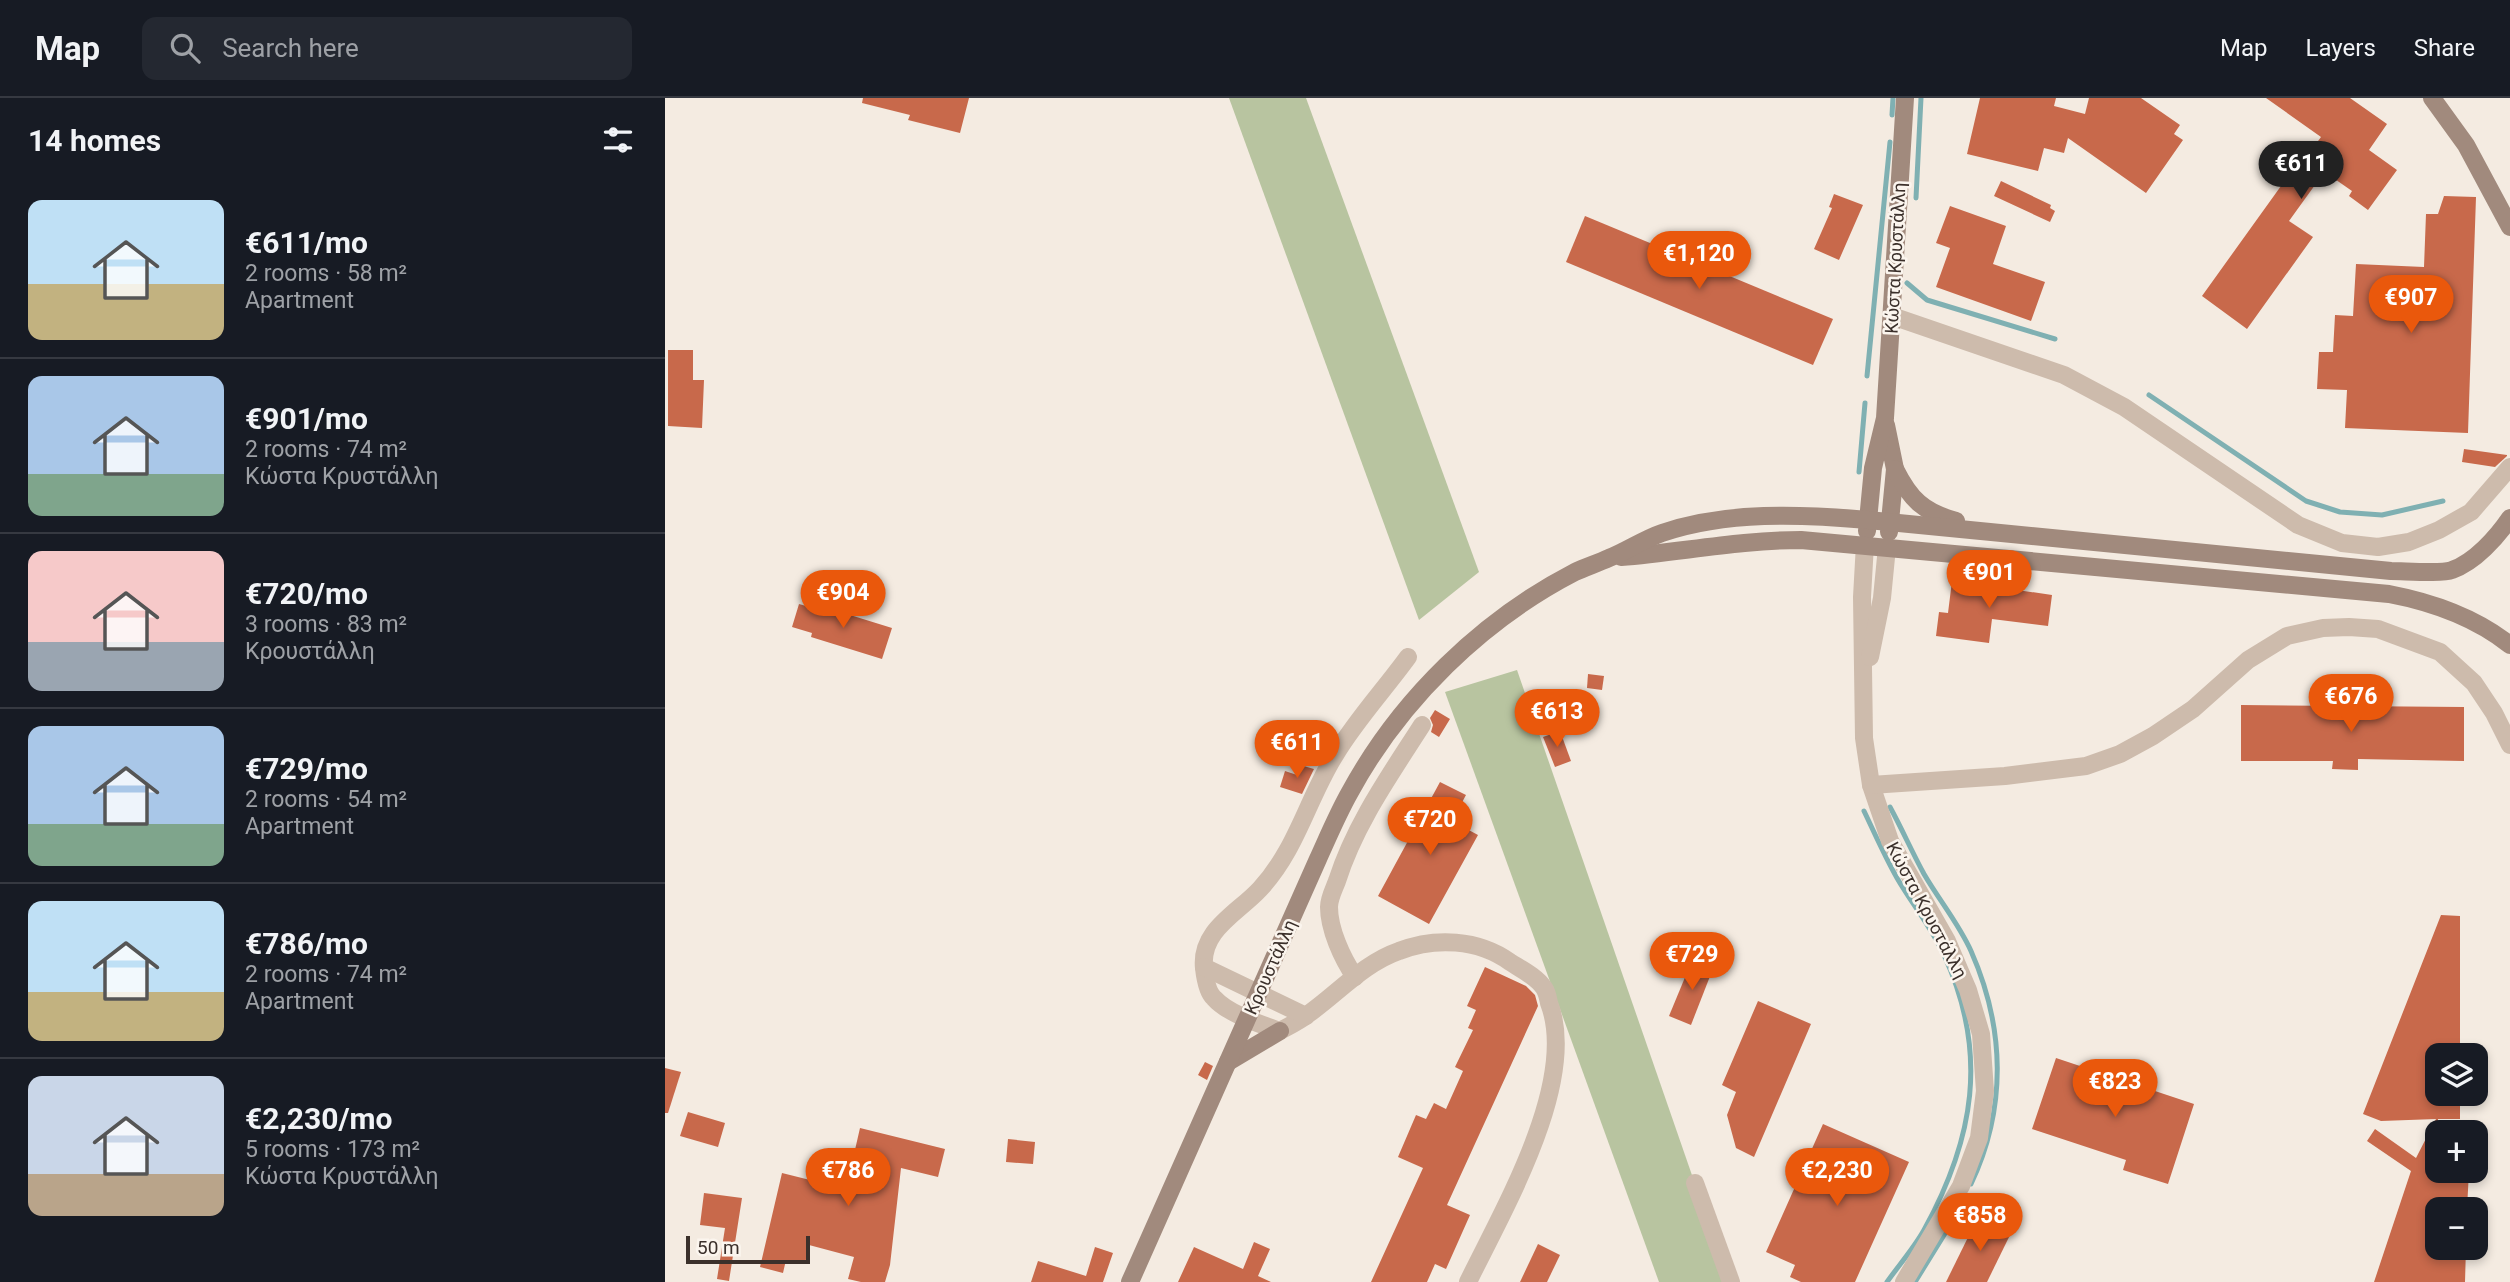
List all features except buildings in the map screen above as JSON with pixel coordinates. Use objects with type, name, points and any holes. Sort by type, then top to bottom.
[{"type":"street","name":"Κώστα Κρυστάλλη","points":[[1904,1282],[1961,1186],[1979,1139],[1985,1091],[1981,1034],[1968,990],[1947,941],[1890,841],[1871,785],[1864,738],[1861,597],[1873,468],[1885,418],[1905,98]]},
{"type":"street","points":[[2432,98],[2466,145],[2510,227]]},
{"type":"street","points":[[1892,316],[2064,375],[2124,407],[2298,525],[2342,543],[2378,547],[2409,542],[2439,530],[2471,512],[2510,467]]},
{"type":"street","name":"Κώστα Κρυστάλλη","points":[[1864,687],[1882,598],[1895,469],[1885,418]]},
{"type":"street","points":[[1895,469],[1905,489],[1929,512],[2004,534]]},
{"type":"street","points":[[1611,558],[1661,533],[1730,520],[1804,516],[2391,572],[2451,571],[2499,534],[2510,518]]},
{"type":"street","points":[[1611,558],[1767,540],[1865,544],[2389,594],[2413,598],[2477,623],[2510,645]]},
{"type":"street","name":"Κρουστάλλη","points":[[1130,1282],[1350,792],[1384,737],[1441,671],[1487,629],[1513,609],[1577,572],[1611,558]]},
{"type":"street","points":[[1871,785],[2005,776],[2086,766],[2120,754],[2153,736],[2193,709],[2248,660],[2287,636],[2323,628],[2378,629],[2440,652],[2474,683],[2494,713],[2510,745]]},
{"type":"street","points":[[1280,1031],[1247,1018],[1214,999],[1208,987],[1204,956],[1215,930],[1258,892],[1283,863],[1334,756],[1366,709],[1408,657]]},
{"type":"street","points":[[1355,977],[1345,963],[1329,905],[1344,858],[1375,799],[1422,725]]},
{"type":"street","points":[[1228,1062],[1305,1016],[1355,977],[1396,951],[1428,942],[1467,943],[1505,958],[1544,987],[1556,1021],[1557,1053],[1552,1086],[1537,1132],[1468,1282]]},
{"type":"street","points":[[1204,967],[1305,1016]]},
{"type":"street","points":[[1695,1183],[1731,1282]]},
{"type":"green space","points":[[1229,98],[1306,98],[1479,572],[1419,620]]},
{"type":"green space","points":[[1517,670],[1729,1282],[1659,1282],[1445,692]]},
{"type":"waterway","points":[[1892,115],[1893,98]]},
{"type":"waterway","points":[[1916,198],[1921,98]]},
{"type":"waterway","points":[[1867,376],[1890,142]]},
{"type":"waterway","points":[[1907,283],[1927,300],[2055,339]]},
{"type":"waterway","points":[[2149,395],[2306,501],[2340,512],[2382,515],[2443,501]]},
{"type":"waterway","points":[[1859,472],[1865,403]]},
{"type":"waterway","points":[[1890,807],[1924,874],[1971,951],[1990,1009],[1997,1068],[1996,1097],[1983,1155],[1971,1184]]},
{"type":"waterway","points":[[1864,811],[1897,878],[1944,955],[1958,991],[1967,1027],[1971,1061],[1970,1095],[1955,1162],[1924,1230],[1887,1282]]},
{"type":"waterway","points":[[1915,1282],[1965,1196]]}]
